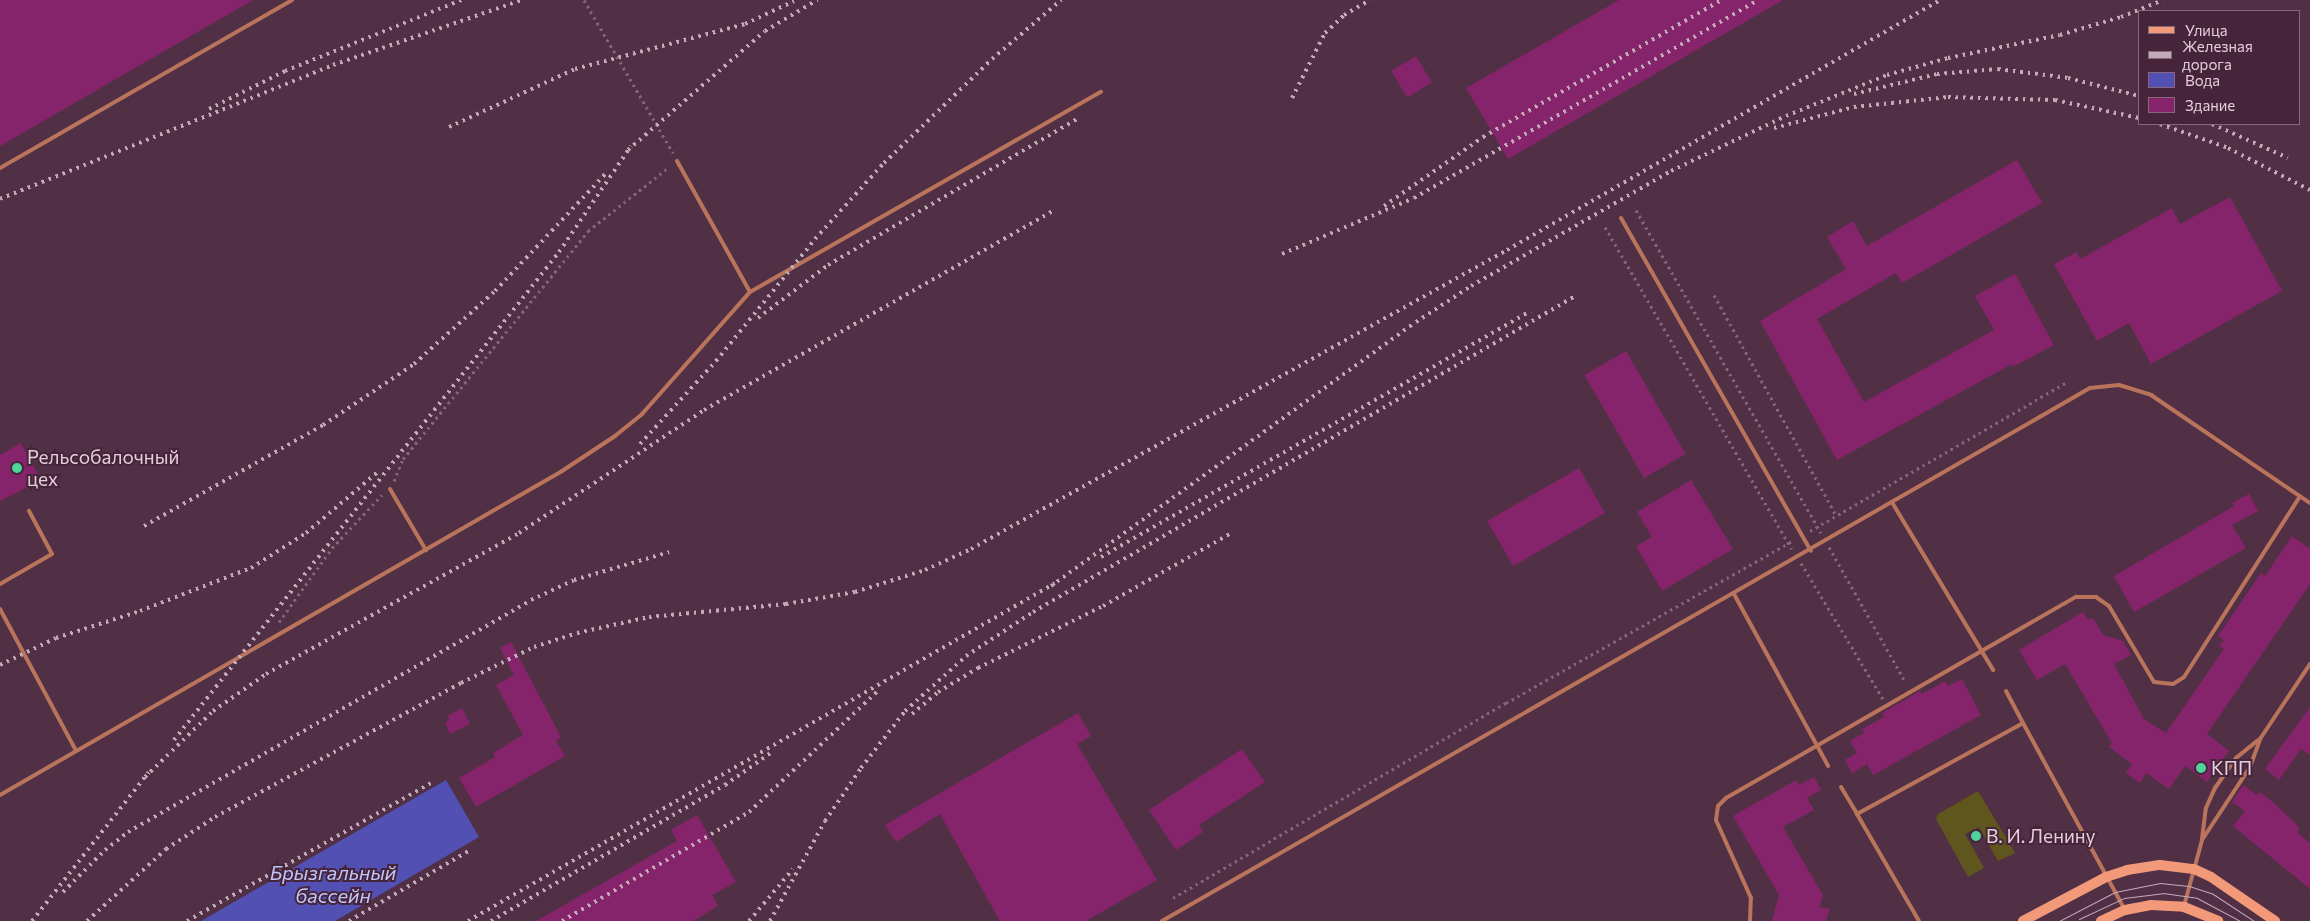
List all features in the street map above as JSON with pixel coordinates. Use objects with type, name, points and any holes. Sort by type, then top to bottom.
[{"type":"main road","points":[[2023,921],[2106,877],[2152,865],[2194,869],[2228,886],[2274,921]]},
{"type":"main road","points":[[2100,921],[2125,910],[2151,905],[2184,907],[2218,921]]},
{"type":"lane","points":[[0,168],[292,0]]},
{"type":"lane","points":[[0,795],[562,471],[628,426],[661,394],[750,292],[1100,92]]},
{"type":"lane","points":[[677,161],[750,292]]},
{"type":"lane","points":[[1621,218],[1811,551]]},
{"type":"lane","points":[[1162,921],[1893,504],[2074,397],[2105,384],[2135,388],[2151,395],[2310,503]]},
{"type":"lane","points":[[390,489],[426,550]]},
{"type":"lane","points":[[1750,921],[1751,898],[1719,831],[1716,820],[1718,806],[1726,798],[1981,649],[2076,597],[2086,595],[2109,606],[2154,682],[2173,684],[2184,677],[2300,496]]},
{"type":"lane","points":[[1893,504],[1993,670]]},
{"type":"lane","points":[[0,584],[52,554],[29,511]]},
{"type":"lane","points":[[1734,594],[1828,766]]},
{"type":"lane","points":[[0,609],[76,750]]},
{"type":"lane","points":[[2202,840],[2250,767],[2260,739],[2310,664]]},
{"type":"lane","points":[[2006,691],[2125,910]]},
{"type":"lane","points":[[1857,814],[2023,723]]},
{"type":"lane","points":[[2184,907],[2202,840],[2206,808],[2215,788],[2236,758],[2260,739]]},
{"type":"lane","points":[[1841,787],[1919,921]]},
{"type":"path","points":[[266,641],[332,548],[364,512],[390,489],[403,459],[588,231],[677,161],[584,0]]},
{"type":"path","points":[[1636,210],[1911,690]]},
{"type":"path","points":[[1605,227],[1788,544],[1887,705]]},
{"type":"path","points":[[1714,295],[1836,516]]},
{"type":"path","points":[[1173,898],[1506,703],[1802,536],[2065,383]]},
{"type":"shaded area","points":[[1978,791],[2015,853],[1998,861],[1979,827],[1965,834],[1984,868],[1968,877],[1936,819],[1938,814]]},
{"type":"water","name":"Брызгальный бассейн","points":[[446,780],[479,837],[335,921],[201,921]]},
{"type":"building","points":[[0,0],[253,0],[0,146]]},
{"type":"building","points":[[1619,0],[1783,0],[1508,159],[1466,88]]},
{"type":"building","points":[[1416,56],[1432,83],[1407,98],[1391,71]]},
{"type":"building","points":[[2017,160],[2042,203],[1902,283],[1896,273],[1817,319],[1864,402],[1994,330],[1975,296],[2015,274],[2054,345],[2013,367],[2012,364],[1837,460],[1760,321],[1846,269],[1827,237],[1853,221],[1867,246]]},
{"type":"building","points":[[2230,197],[2282,291],[2151,364],[2129,323],[2097,341],[2054,264],[2077,252],[2080,259],[2172,208],[2180,224]]},
{"type":"building","points":[[1626,351],[1686,454],[1644,478],[1584,375]]},
{"type":"building","name":"Рельсобалочный цех","points":[[21,443],[41,480],[0,501],[0,455]]},
{"type":"building","points":[[1579,468],[1605,513],[1513,566],[1487,521]]},
{"type":"building","points":[[1691,480],[1733,549],[1662,591],[1636,546],[1652,537],[1637,512]]},
{"type":"building","points":[[2249,494],[2258,511],[2232,525],[2246,548],[2134,612],[2114,576],[2234,506],[2232,503]]},
{"type":"building","points":[[2292,536],[2310,549],[2310,584],[2207,734],[2229,751],[2207,782],[2185,766],[2169,789],[2146,773],[2140,783],[2126,773],[2132,764],[2109,747],[2112,743],[2065,664],[2037,680],[2019,650],[2083,612],[2088,620],[2093,618],[2103,635],[2123,641],[2131,655],[2114,664],[2144,719],[2166,733],[2224,649],[2219,646],[2224,640],[2218,636],[2261,573],[2265,576]]},
{"type":"building","points":[[511,642],[561,737],[556,741],[565,756],[476,807],[459,778],[495,757],[493,753],[523,735],[496,685],[514,675],[500,648]]},
{"type":"building","points":[[1962,679],[1981,715],[1873,775],[1867,764],[1852,773],[1845,760],[1857,753],[1850,741],[1864,733],[1862,729],[1884,717],[1882,713],[1920,691],[1922,694],[1945,681],[1948,686]]},
{"type":"building","points":[[2310,707],[2310,755],[2301,749],[2279,780],[2265,769]]},
{"type":"building","points":[[462,708],[470,724],[450,734],[445,723],[450,720],[447,716]]},
{"type":"building","points":[[1078,713],[1091,736],[1077,744],[1157,880],[1086,921],[1000,921],[940,814],[896,842],[885,825]]},
{"type":"building","points":[[1242,749],[1265,782],[1199,825],[1203,832],[1176,850],[1149,810]]},
{"type":"building","points":[[1814,777],[1821,790],[1807,798],[1814,810],[1783,827],[1823,895],[1820,907],[1830,909],[1826,921],[1772,921],[1779,895],[1733,816],[1796,780],[1799,785]]},
{"type":"building","points":[[2243,785],[2257,795],[2260,792],[2275,804],[2299,827],[2298,833],[2310,843],[2310,889],[2233,826],[2245,811],[2232,802]]},
{"type":"building","points":[[697,815],[736,882],[712,895],[718,906],[693,921],[536,921],[677,841],[671,830]]},
{"type":"tram line","points":[[2059,921],[2115,892],[2160,883],[2189,886],[2213,894],[2254,921]]},
{"type":"tram line","points":[[2079,919],[2124,898],[2163,893],[2197,898],[2240,921]]},
{"type":"railway","points":[[209,109],[285,71],[462,0]]},
{"type":"railway","points":[[0,199],[333,65],[522,0]]},
{"type":"railway","points":[[628,150],[765,31],[817,0]]},
{"type":"railway","points":[[640,444],[716,361],[815,239],[884,163],[992,59],[1061,0]]},
{"type":"railway","points":[[1292,98],[1325,33],[1344,15],[1370,0]]},
{"type":"railway","points":[[1384,206],[1483,137],[1721,0]]},
{"type":"railway","points":[[1282,254],[1414,198],[1758,0]]},
{"type":"railway","points":[[87,921],[166,849],[215,817],[461,683],[534,647],[577,633],[649,617],[786,604],[855,592],[925,570],[971,549],[1507,250],[1940,0]]},
{"type":"railway","points":[[2138,10],[2163,0]]},
{"type":"railway","points":[[449,127],[575,69],[745,24],[794,1]]},
{"type":"railway","points":[[1051,586],[1416,322],[1471,286],[1671,171],[1786,116],[1887,75],[1948,58],[2060,35],[2138,10]]},
{"type":"railway","points":[[1854,94],[1937,74],[1998,69],[2068,78],[2138,96]]},
{"type":"railway","points":[[1774,128],[1854,107],[1948,97],[2055,100],[2138,118]]},
{"type":"railway","points":[[758,318],[828,265],[1080,117]]},
{"type":"railway","points":[[2163,125],[2228,148],[2310,190]]},
{"type":"railway","points":[[2214,125],[2288,158]]},
{"type":"railway","points":[[174,740],[559,252],[631,146]]},
{"type":"railway","points":[[144,526],[323,425],[414,364],[495,291],[607,172]]},
{"type":"railway","points":[[145,777],[213,711],[266,674],[519,533],[704,410],[1054,210]]},
{"type":"railway","points":[[770,921],[825,821],[861,768],[905,711],[966,656],[1033,612],[1577,295]]},
{"type":"railway","points":[[1101,557],[1531,311]]},
{"type":"railway","points":[[0,665],[56,638],[140,611],[251,568],[306,533],[380,470]]},
{"type":"railway","points":[[912,714],[938,692],[978,668],[1103,606],[1230,534]]},
{"type":"railway","points":[[63,892],[105,850],[128,832],[531,600],[574,580],[669,552]]},
{"type":"railway","points":[[468,921],[1055,583]]},
{"type":"railway","points":[[562,921],[749,812],[879,690]]},
{"type":"railway","points":[[491,921],[725,785],[772,752]]},
{"type":"railway","points":[[32,921],[149,772]]},
{"type":"railway","points":[[187,921],[431,783]]},
{"type":"railway","points":[[349,921],[470,850]]},
{"type":"railway","points":[[749,921],[793,869]]},
{"type":"place","name":"Рельсобалочный цех","points":[[17,468]]},
{"type":"place","name":"КПП","points":[[2201,768]]},
{"type":"place","name":"В. И. Ленину","points":[[1976,836]]}]
